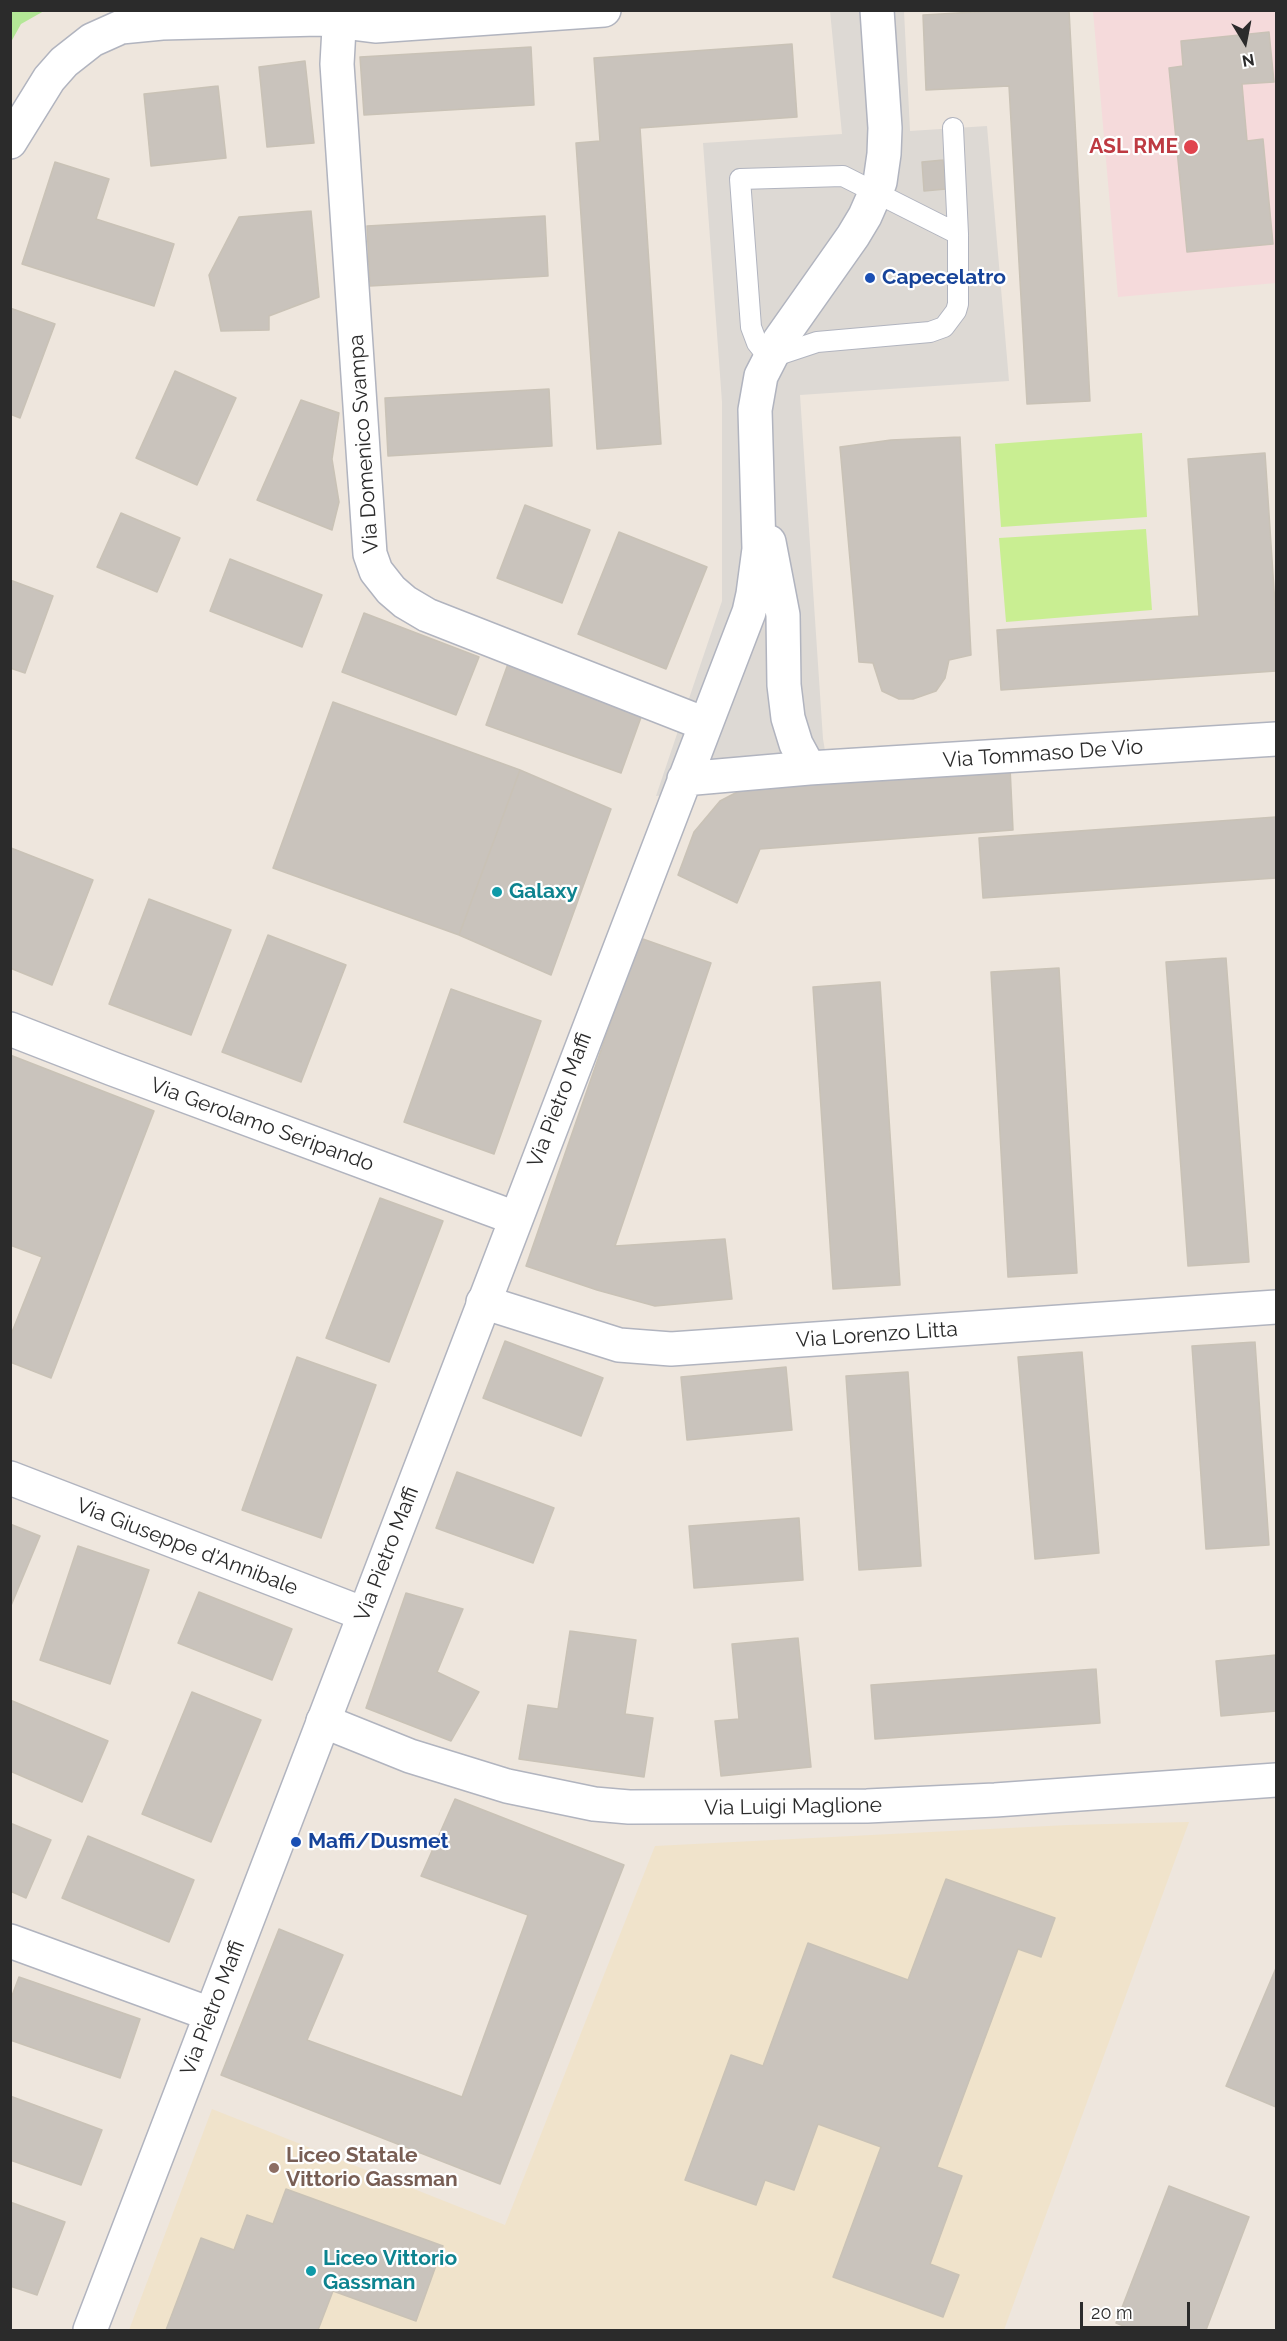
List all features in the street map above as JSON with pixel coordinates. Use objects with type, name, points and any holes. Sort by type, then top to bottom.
[{"type":"street","points":[[10,142],[49,79],[77,51],[92,40],[121,27],[163,17],[319,19],[340,16],[375,26],[491,15],[604,10]]},
{"type":"street","points":[[808,768],[796,744],[788,718],[784,685],[783,615],[771,550],[758,502],[754,410],[761,376],[769,358],[854,237],[876,193],[884,154],[885,128],[877,10]]},
{"type":"street","name":"Via Domenico Svampa","points":[[340,16],[338,76],[370,554],[376,571],[391,590],[405,602],[427,615],[705,724]]},
{"type":"street","name":"Via Pietro Maffi","points":[[90,2331],[749,612],[759,549],[758,502]]},
{"type":"street","name":"Via Tommaso De Vio","points":[[684,778],[808,768],[1276,739]]},
{"type":"street","name":"Via Gerolamo Seripando","points":[[10,1029],[515,1218]]},
{"type":"street","name":"Via Lorenzo Litta","points":[[483,1302],[619,1345],[671,1349],[1276,1307]]},
{"type":"street","name":"Via Giuseppe d'Annibale","points":[[10,1479],[364,1614]]},
{"type":"street","name":"Via Luigi Maglione","points":[[322,1721],[410,1756],[507,1786],[594,1804],[629,1807],[867,1806],[995,1800],[1276,1780]]},
{"type":"street","points":[[10,1941],[210,2014]]},
{"type":"lane","points":[[953,129],[958,234],[958,304],[951,319],[944,327],[930,332],[832,339],[804,345],[769,358],[757,343],[751,327],[740,179],[843,176],[958,234]]},
{"type":"shaded area","points":[[830,11],[904,11],[910,131],[987,126],[1009,381],[800,395],[823,739],[830,780],[656,796],[722,601],[722,402],[703,143],[842,134]]},
{"type":"shaded area","name":"ASL RME","points":[[1093,11],[1276,11],[1276,283],[1118,297]]},
{"type":"shaded area","points":[[1189,1822],[1004,2330],[129,2330],[212,2109],[505,2225],[655,1846],[1068,1825]]},
{"type":"green space","points":[[11,10],[44,11],[21,24],[11,42]]},
{"type":"green space","points":[[1142,433],[1147,517],[1001,527],[995,444]]},
{"type":"green space","points":[[1146,529],[1152,610],[1006,622],[999,538]]},
{"type":"building","points":[[1009,10],[1069,10],[1090,401],[1027,404],[1009,86],[926,90],[923,15]]},
{"type":"building","points":[[1269,32],[1274,82],[1242,84],[1247,141],[1263,139],[1273,244],[1187,252],[1169,68],[1183,66],[1181,41]]},
{"type":"building","points":[[792,44],[797,117],[640,128],[661,444],[597,449],[576,143],[600,141],[594,58]]},
{"type":"building","points":[[531,47],[534,105],[364,115],[360,57]]},
{"type":"building","points":[[305,61],[314,143],[267,147],[259,67]]},
{"type":"building","points":[[218,86],[226,158],[151,166],[144,94]]},
{"type":"building","points":[[943,160],[946,189],[924,191],[922,162]]},
{"type":"building","points":[[55,162],[109,179],[96,219],[174,244],[154,306],[22,264]]},
{"type":"building","points":[[311,211],[319,297],[269,316],[269,330],[221,331],[209,275],[239,217]]},
{"type":"building","points":[[545,216],[548,276],[370,286],[367,226]]},
{"type":"building","points":[[10,308],[55,324],[20,418],[10,414]]},
{"type":"building","points":[[175,371],[236,398],[197,485],[136,458]]},
{"type":"building","points":[[549,389],[552,446],[388,456],[385,398]]},
{"type":"building","points":[[301,400],[339,413],[332,459],[339,502],[332,530],[257,500]]},
{"type":"building","points":[[960,437],[971,655],[949,660],[945,678],[936,691],[913,699],[899,699],[882,691],[873,663],[859,662],[840,447],[891,440]]},
{"type":"building","points":[[1265,453],[1276,620],[1276,671],[1001,690],[997,630],[1199,616],[1188,459]]},
{"type":"building","points":[[525,505],[590,530],[562,603],[497,578]]},
{"type":"building","points":[[121,513],[180,538],[157,592],[97,567]]},
{"type":"building","points":[[619,532],[707,567],[666,669],[578,634]]},
{"type":"building","points":[[230,559],[322,595],[302,647],[210,611]]},
{"type":"building","points":[[10,580],[53,596],[25,673],[10,668]]},
{"type":"building","points":[[364,613],[479,657],[456,715],[342,672]]},
{"type":"building","points":[[509,661],[644,709],[621,773],[486,725]]},
{"type":"building","points":[[333,702],[520,770],[459,935],[273,868]]},
{"type":"building","points":[[1010,767],[1013,830],[760,849],[737,903],[678,875],[694,832],[720,801],[747,787]]},
{"type":"building","points":[[520,770],[611,809],[551,975],[459,935]]},
{"type":"building","points":[[1276,817],[1276,878],[983,898],[979,838]]},
{"type":"building","points":[[11,848],[93,880],[52,985],[10,968]]},
{"type":"building","points":[[149,899],[231,930],[191,1035],[109,1004]]},
{"type":"building","points":[[268,935],[346,965],[301,1082],[222,1052]]},
{"type":"building","points":[[640,938],[711,963],[615,1246],[725,1239],[732,1299],[655,1306],[597,1290],[526,1266]]},
{"type":"building","points":[[1226,958],[1249,1262],[1188,1266],[1166,962]]},
{"type":"building","points":[[1059,968],[1077,1273],[1008,1277],[991,972]]},
{"type":"building","points":[[880,982],[900,1285],[833,1289],[813,987]]},
{"type":"building","points":[[451,989],[541,1021],[494,1154],[404,1122]]},
{"type":"building","points":[[10,1055],[154,1111],[51,1378],[10,1362],[10,1337],[42,1257],[10,1245]]},
{"type":"building","points":[[380,1198],[443,1221],[389,1362],[326,1338]]},
{"type":"building","points":[[505,1341],[603,1378],[581,1436],[483,1398]]},
{"type":"building","points":[[1255,1342],[1269,1545],[1206,1549],[1192,1346]]},
{"type":"building","points":[[1082,1352],[1099,1553],[1035,1559],[1018,1357]]},
{"type":"building","points":[[297,1357],[376,1385],[321,1538],[242,1510]]},
{"type":"building","points":[[786,1367],[792,1430],[687,1440],[681,1377]]},
{"type":"building","points":[[908,1372],[921,1566],[859,1570],[846,1376]]},
{"type":"building","points":[[457,1472],[554,1508],[533,1563],[436,1528]]},
{"type":"building","points":[[799,1518],[803,1580],[694,1588],[689,1526]]},
{"type":"building","points":[[10,1524],[40,1536],[10,1608]]},
{"type":"building","points":[[78,1546],[149,1570],[110,1684],[40,1660]]},
{"type":"building","points":[[199,1592],[292,1629],[272,1680],[178,1643]]},
{"type":"building","points":[[406,1593],[463,1609],[437,1672],[479,1692],[451,1741],[366,1708]]},
{"type":"building","points":[[570,1631],[636,1640],[625,1714],[653,1718],[644,1777],[519,1759],[528,1705],[558,1709]]},
{"type":"building","points":[[798,1638],[811,1767],[721,1776],[715,1721],[739,1719],[732,1644]]},
{"type":"building","points":[[1276,1655],[1276,1711],[1221,1716],[1216,1661]]},
{"type":"building","points":[[1096,1669],[1100,1723],[875,1739],[871,1685]]},
{"type":"building","points":[[192,1692],[261,1720],[211,1842],[142,1814]]},
{"type":"building","points":[[10,1700],[108,1741],[82,1802],[10,1771]]},
{"type":"building","points":[[455,1799],[624,1865],[500,2184],[221,2075],[279,1929],[343,1955],[307,2040],[462,2097],[528,1915],[421,1876]]},
{"type":"building","points":[[10,1823],[51,1840],[26,1898],[10,1891]]},
{"type":"building","points":[[88,1836],[194,1880],[169,1942],[62,1898]]},
{"type":"building","points":[[946,1879],[1055,1918],[1041,1957],[1018,1949],[937,2167],[962,2176],[930,2264],[959,2275],[943,2317],[833,2277],[881,2147],[818,2124],[794,2190],[765,2180],[756,2205],[685,2180],[731,2055],[763,2066],[808,1943],[908,1980]]},
{"type":"building","points":[[1276,1968],[1276,2107],[1226,2086]]},
{"type":"building","points":[[19,1977],[140,2019],[120,2078],[10,2040],[10,2001]]},
{"type":"building","points":[[10,2096],[102,2130],[81,2185],[10,2160]]},
{"type":"building","points":[[1169,2186],[1249,2217],[1206,2330],[1134,2330],[1116,2323]]},
{"type":"building","name":"Liceo Vittorio Gassman","points":[[286,2189],[443,2246],[416,2321],[333,2291],[318,2330],[166,2330],[201,2238],[234,2250],[247,2215],[273,2224]]},
{"type":"building","points":[[10,2202],[65,2222],[37,2295],[10,2286]]},
{"type":"place","name":"ASL RME","points":[[1191,147]]},
{"type":"place","name":"Capecelatro","points":[[870,278]]},
{"type":"place","name":"Galaxy","points":[[497,892]]},
{"type":"place","name":"Maffi/Dusmet","points":[[296,1842]]},
{"type":"place","name":"Liceo Statale Vittorio Gassman","points":[[274,2168]]},
{"type":"place","name":"Liceo Vittorio Gassman","points":[[311,2271]]}]
